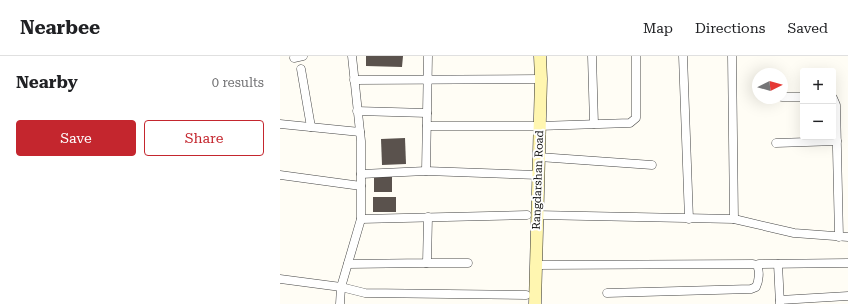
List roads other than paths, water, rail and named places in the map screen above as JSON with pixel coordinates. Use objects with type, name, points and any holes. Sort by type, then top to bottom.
[{"type":"street","points":[[294,58],[302,56]]},
{"type":"street","points":[[340,304],[341,287],[360,219],[360,132],[352,56]]},
{"type":"street","points":[[426,171],[428,56]]},
{"type":"street","name":"Rangdarshan Road","points":[[535,304],[535,265],[532,215],[538,175],[541,79],[540,56]]},
{"type":"street","points":[[592,56],[594,124]]},
{"type":"street","points":[[427,126],[539,126],[630,123],[636,118],[636,56]]},
{"type":"street","points":[[683,56],[689,219]]},
{"type":"street","points":[[732,56],[734,219]]},
{"type":"street","points":[[301,68],[310,127]]},
{"type":"street","points":[[354,80],[541,79]]},
{"type":"street","points":[[788,97],[800,97]]},
{"type":"street","points":[[836,104],[839,237]]},
{"type":"street","points":[[357,111],[427,113]]},
{"type":"street","points":[[280,124],[360,132]]},
{"type":"street","points":[[776,143],[837,141]]},
{"type":"street","points":[[538,157],[652,165]]},
{"type":"street","points":[[361,174],[426,171],[538,175]]},
{"type":"street","points":[[280,175],[361,186]]},
{"type":"street","points":[[360,219],[532,215],[734,219],[794,232],[848,237]]},
{"type":"street","points":[[426,263],[428,218]]},
{"type":"street","points":[[348,264],[468,263]]},
{"type":"street","points":[[759,264],[848,263]]},
{"type":"street","points":[[535,265],[752,264],[757,265],[758,268],[758,283],[756,287],[752,289],[607,292]]},
{"type":"street","points":[[778,264],[780,302],[848,296]]},
{"type":"street","points":[[280,279],[341,287],[365,293],[526,295]]}]
